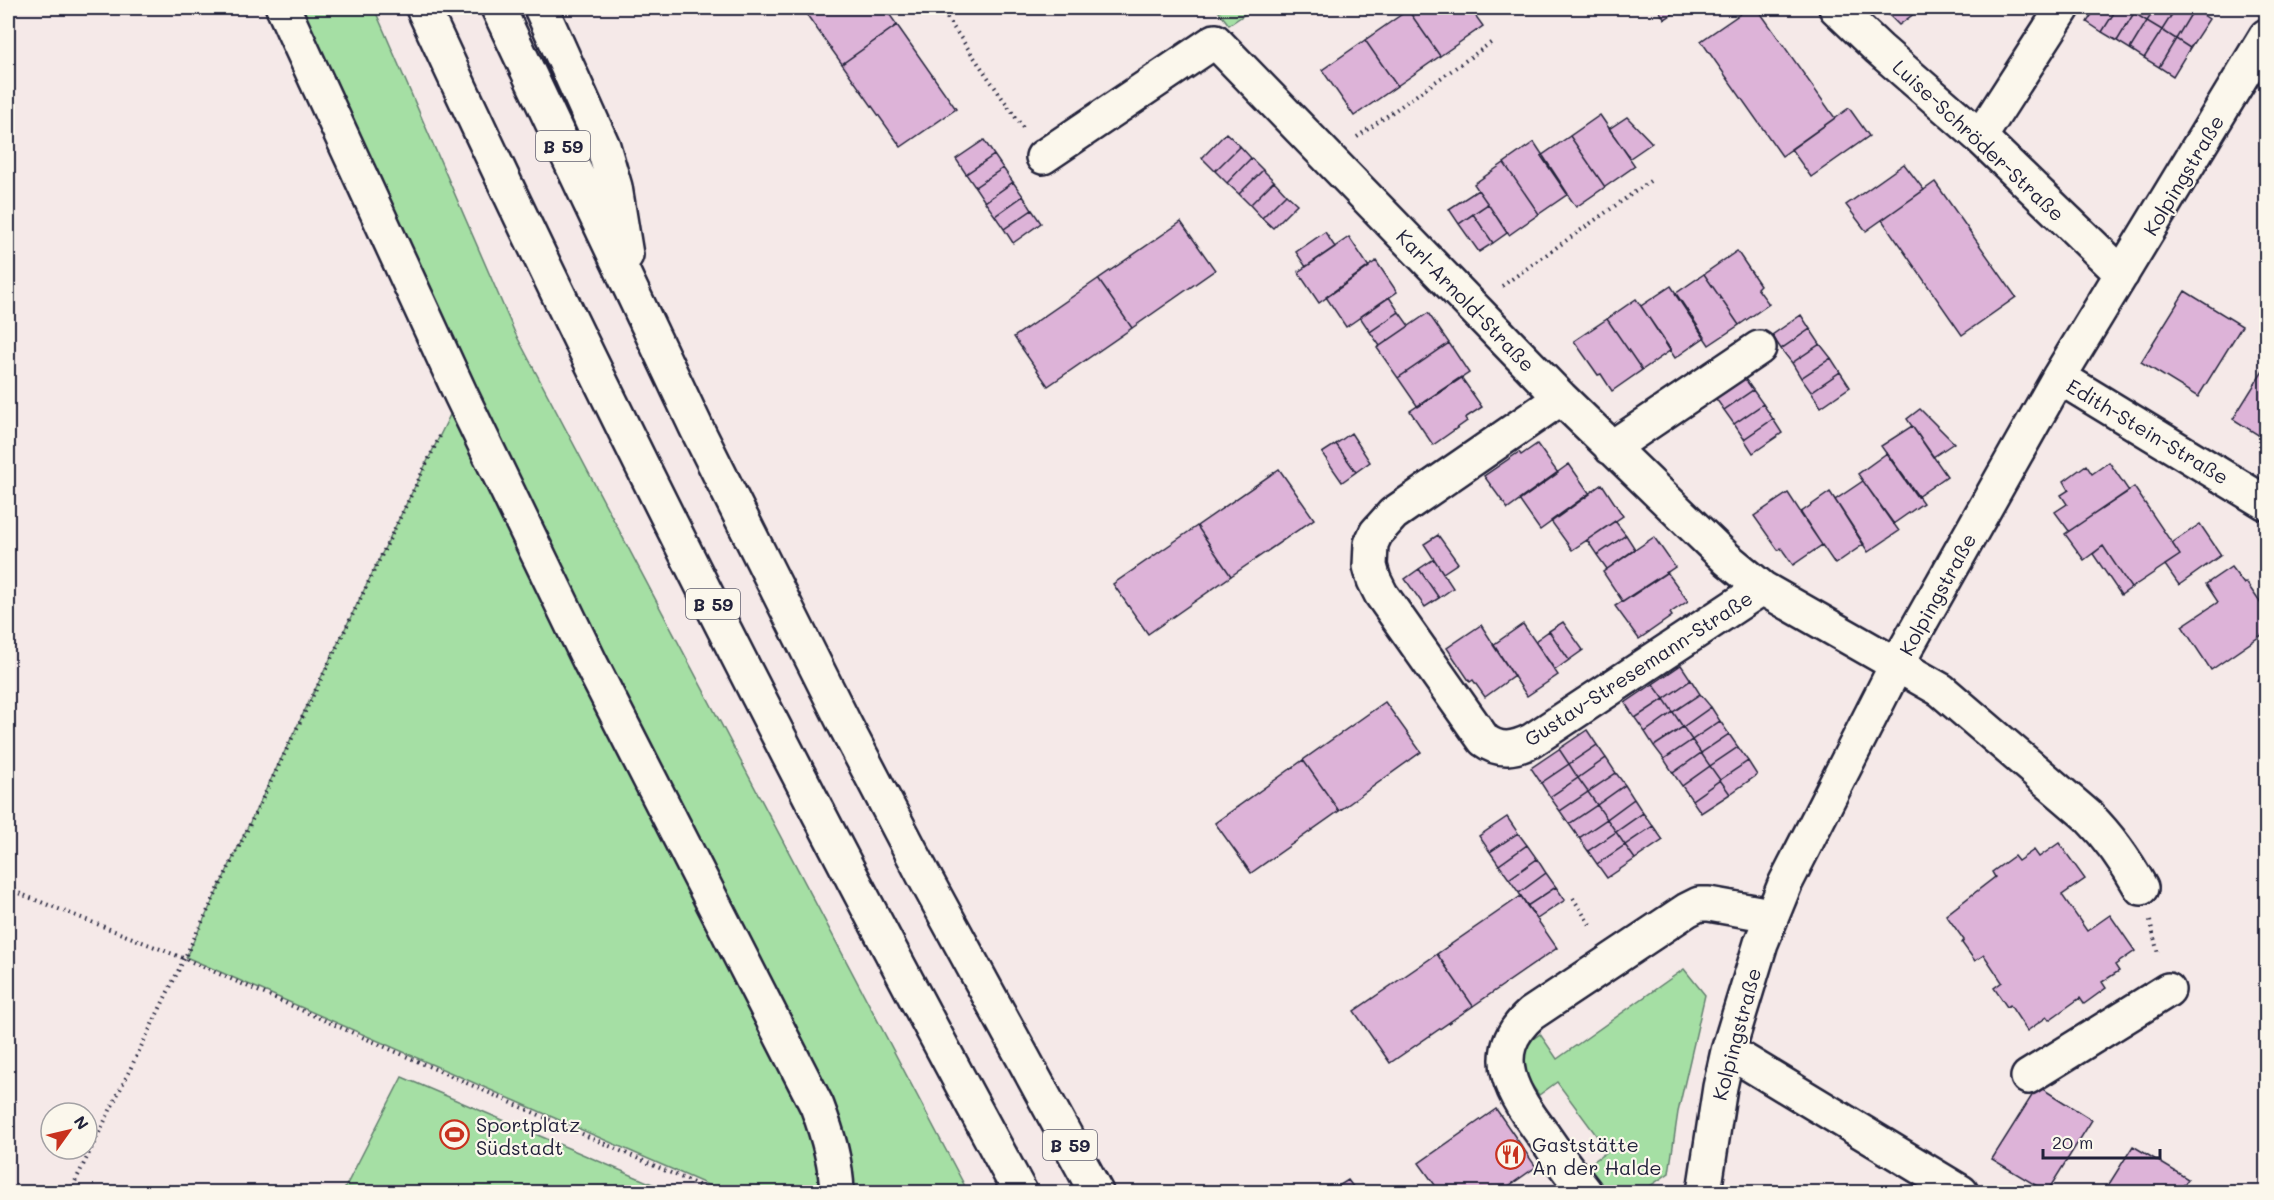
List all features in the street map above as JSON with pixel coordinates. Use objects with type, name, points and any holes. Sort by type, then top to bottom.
[{"type":"main road","points":[[283,8],[460,395],[590,662],[818,1106],[830,1140],[837,1192]]},
{"type":"main road","name":"B 59","points":[[423,8],[574,326],[800,777],[1020,1192]]},
{"type":"main road","name":"B 59","points":[[498,8],[703,439],[844,723],[924,876],[1096,1192]]},
{"type":"main road","points":[[541,8],[607,156],[620,208],[630,284]]},
{"type":"main road","name":"Luise-Schröder-Straße","points":[[1836,8],[1879,49],[1980,136],[2122,274]]},
{"type":"main road","points":[[1980,136],[2063,8]]},
{"type":"main road","name":"Kolpingstraße","points":[[1704,1192],[1718,1096],[1728,1051],[1754,964],[1771,915],[1785,884],[1896,666],[2059,377],[2266,36]]},
{"type":"main road","name":"Karl-Arnold-Straße","points":[[1043,157],[1215,41],[1561,398],[1727,559],[1762,588],[1941,690],[2065,795],[2109,837],[2127,861],[2141,888]]},
{"type":"main road","points":[[1611,448],[1759,348]]},
{"type":"main road","name":"Edith-Stein-Straße","points":[[2059,377],[2266,503]]},
{"type":"main road","name":"Gustav-Stresemann-Straße","points":[[1561,398],[1393,514],[1376,533],[1371,544],[1370,566],[1382,594],[1484,740],[1497,748],[1505,749],[1531,741],[1762,588]]},
{"type":"main road","points":[[1585,1192],[1514,1093],[1506,1064],[1508,1048],[1519,1027],[1531,1014],[1687,909],[1699,904],[1709,904],[1771,915]]},
{"type":"main road","points":[[2028,1077],[2168,990]]},
{"type":"main road","points":[[1728,1051],[1961,1192]]},
{"type":"path","points":[[940,8],[1043,157]]},
{"type":"path","points":[[1328,157],[1492,42]]},
{"type":"path","points":[[1473,307],[1653,179]]},
{"type":"path","points":[[70,1192],[460,395]]},
{"type":"path","points":[[2141,888],[2168,990]]},
{"type":"path","points":[[8,890],[183,958],[714,1192]]},
{"type":"green space","points":[[301,8],[374,8],[515,333],[968,1192],[840,1192]]},
{"type":"green space","points":[[1216,8],[1254,8],[1229,25]]},
{"type":"green space","points":[[451,413],[820,1148],[825,1192],[724,1192],[186,957]]},
{"type":"green space","points":[[1684,969],[1705,995],[1678,1112],[1669,1173],[1641,1192],[1602,1192],[1584,1168],[1608,1151],[1557,1082],[1539,1095],[1525,1071],[1526,1044],[1540,1034],[1557,1059]]},
{"type":"green space","name":"Sportplatz Südstadt","points":[[402,1077],[671,1192],[343,1192]]},
{"type":"building","points":[[802,8],[885,8],[897,25],[842,64]]},
{"type":"building","points":[[1412,8],[1470,8],[1483,26],[1440,56],[1408,10]]},
{"type":"building","points":[[1657,8],[1682,8],[1665,19]]},
{"type":"building","points":[[1749,8],[1757,8],[1835,118],[1782,156],[1701,41]]},
{"type":"building","points":[[1882,8],[1912,8],[1915,13],[1899,25]]},
{"type":"building","points":[[2096,8],[2117,8],[2102,32],[2087,22]]},
{"type":"building","points":[[2117,8],[2125,8],[2134,13],[2117,41],[2102,32]]},
{"type":"building","points":[[2137,8],[2156,8],[2147,21],[2134,13]]},
{"type":"building","points":[[2156,8],[2176,8],[2162,30],[2147,21]]},
{"type":"building","points":[[2176,8],[2194,9],[2176,39],[2162,30]]},
{"type":"building","points":[[2194,9],[2209,19],[2190,48],[2176,39]]},
{"type":"building","points":[[1408,10],[1440,56],[1397,86],[1365,40]]},
{"type":"building","points":[[2134,13],[2147,21],[2130,49],[2117,41]]},
{"type":"building","points":[[2147,21],[2162,30],[2144,58],[2130,49]]},
{"type":"building","points":[[897,25],[956,109],[901,147],[842,64]]},
{"type":"building","points":[[2162,30],[2176,39],[2159,67],[2144,58]]},
{"type":"building","points":[[2176,39],[2190,48],[2173,76],[2159,67]]},
{"type":"building","points":[[1365,40],[1397,86],[1354,116],[1322,70]]},
{"type":"building","points":[[1849,108],[1869,136],[1811,177],[1791,149]]},
{"type":"building","points":[[1600,115],[1635,166],[1605,187],[1570,136]]},
{"type":"building","points":[[1627,117],[1652,143],[1630,158],[1609,129]]},
{"type":"building","points":[[1226,133],[1240,146],[1215,171],[1202,158]]},
{"type":"building","points":[[1570,136],[1605,187],[1576,207],[1541,156]]},
{"type":"building","points":[[984,140],[994,155],[966,174],[956,159]]},
{"type":"building","points":[[1534,142],[1568,194],[1539,214],[1504,163]]},
{"type":"building","points":[[1240,146],[1251,158],[1227,183],[1215,171]]},
{"type":"building","points":[[994,155],[1003,168],[975,187],[966,174]]},
{"type":"building","points":[[1251,158],[1263,170],[1239,194],[1227,183]]},
{"type":"building","points":[[1504,163],[1539,214],[1509,235],[1474,184]]},
{"type":"building","points":[[1904,164],[1924,190],[1866,231],[1846,205]]},
{"type":"building","points":[[1003,168],[1013,182],[985,202],[975,187]]},
{"type":"building","points":[[1263,170],[1274,181],[1250,205],[1239,194]]},
{"type":"building","points":[[1274,181],[1286,194],[1262,218],[1250,205]]},
{"type":"building","points":[[1013,182],[1023,196],[995,216],[985,202]]},
{"type":"building","points":[[1935,182],[2016,297],[1962,335],[1882,220]]},
{"type":"building","points":[[1478,190],[1488,204],[1459,224],[1449,209]]},
{"type":"building","points":[[1286,194],[1297,204],[1273,228],[1262,218]]},
{"type":"building","points":[[1023,196],[1032,210],[1004,229],[995,216]]},
{"type":"building","points":[[1488,204],[1507,233],[1493,243],[1473,214]]},
{"type":"building","points":[[1032,210],[1041,223],[1013,243],[1004,229]]},
{"type":"building","points":[[1473,214],[1493,243],[1479,252],[1459,224]]},
{"type":"building","points":[[1181,222],[1215,270],[1132,328],[1098,279]]},
{"type":"building","points":[[1325,232],[1335,247],[1306,267],[1296,252]]},
{"type":"building","points":[[1349,237],[1369,267],[1319,303],[1298,272]]},
{"type":"building","points":[[1737,251],[1760,285],[1757,288],[1769,304],[1739,325],[1704,274]]},
{"type":"building","points":[[1376,261],[1397,292],[1346,327],[1326,297]]},
{"type":"building","points":[[1704,274],[1739,325],[1709,345],[1675,294]]},
{"type":"building","points":[[1098,279],[1132,328],[1048,386],[1014,337]]},
{"type":"building","points":[[1671,286],[1705,337],[1675,358],[1641,306]]},
{"type":"building","points":[[2185,291],[2242,326],[2198,397],[2141,362]]},
{"type":"building","points":[[1389,297],[1399,312],[1370,332],[1360,317]]},
{"type":"building","points":[[1636,299],[1671,350],[1642,370],[1607,319]]},
{"type":"building","points":[[1399,312],[1409,326],[1380,346],[1370,332]]},
{"type":"building","points":[[1428,313],[1449,343],[1398,378],[1377,348]]},
{"type":"building","points":[[1801,315],[1810,329],[1781,349],[1772,335]]},
{"type":"building","points":[[1607,319],[1642,370],[1612,391],[1574,341]]},
{"type":"building","points":[[1810,329],[1820,344],[1792,363],[1781,349]]},
{"type":"building","points":[[1449,343],[1469,373],[1418,407],[1398,378]]},
{"type":"building","points":[[1820,344],[1831,358],[1801,378],[1792,363]]},
{"type":"building","points":[[1831,358],[1840,372],[1811,392],[1801,378]]},
{"type":"building","points":[[2266,366],[2266,440],[2233,419]]},
{"type":"building","points":[[1840,372],[1850,387],[1821,407],[1811,392]]},
{"type":"building","points":[[1743,376],[1753,390],[1724,410],[1714,396]]},
{"type":"building","points":[[1461,377],[1482,407],[1465,418],[1467,421],[1433,445],[1410,411]]},
{"type":"building","points":[[1753,390],[1763,404],[1734,424],[1724,410]]},
{"type":"building","points":[[1763,404],[1773,419],[1744,439],[1734,424]]},
{"type":"building","points":[[1920,409],[1954,443],[1933,457],[1907,419]]},
{"type":"building","points":[[1773,419],[1782,433],[1753,453],[1744,439]]},
{"type":"building","points":[[1912,426],[1947,476],[1917,497],[1881,446]]},
{"type":"building","points":[[1351,433],[1370,462],[1356,472],[1336,444]]},
{"type":"building","points":[[1336,444],[1356,472],[1342,482],[1322,453]]},
{"type":"building","points":[[1537,444],[1558,473],[1508,509],[1484,476],[1519,452],[1521,455]]},
{"type":"building","points":[[1887,453],[1923,503],[1893,524],[1858,474]]},
{"type":"building","points":[[2109,462],[2129,491],[2069,531],[2055,512],[2067,504],[2061,495],[2069,490],[2064,481],[2086,465],[2092,474]]},
{"type":"building","points":[[1569,464],[1590,494],[1540,530],[1519,500]]},
{"type":"building","points":[[1279,469],[1314,519],[1231,576],[1197,526]]},
{"type":"building","points":[[1863,481],[1899,531],[1868,552],[1835,500]]},
{"type":"building","points":[[1602,484],[1623,516],[1572,550],[1551,521]]},
{"type":"building","points":[[2134,487],[2180,555],[2131,588],[2103,546],[2084,560],[2065,534]]},
{"type":"building","points":[[1830,492],[1864,544],[1835,564],[1800,513]]},
{"type":"building","points":[[1788,493],[1822,545],[1793,565],[1781,548],[1778,550],[1754,516]]},
{"type":"building","points":[[1615,521],[1626,535],[1597,555],[1587,540]]},
{"type":"building","points":[[2200,524],[2221,555],[2179,585],[2165,565],[2180,555],[2172,543]]},
{"type":"building","points":[[1197,526],[1231,576],[1148,634],[1113,584]]},
{"type":"building","points":[[1438,535],[1458,563],[1443,573],[1424,544]]},
{"type":"building","points":[[1626,535],[1635,549],[1607,569],[1597,555]]},
{"type":"building","points":[[1654,537],[1675,567],[1623,602],[1603,572]]},
{"type":"building","points":[[2103,546],[2131,588],[2121,595],[2093,554]]},
{"type":"building","points":[[1434,559],[1453,588],[1439,598],[1419,569]]},
{"type":"building","points":[[2231,567],[2244,584],[2246,582],[2266,611],[2266,632],[2211,670],[2182,626],[2218,602],[2206,584]]},
{"type":"building","points":[[1419,569],[1439,598],[1425,607],[1405,579]]},
{"type":"building","points":[[1667,572],[1688,601],[1670,613],[1672,616],[1639,639],[1615,606]]},
{"type":"building","points":[[1563,622],[1583,650],[1569,660],[1549,631]]},
{"type":"building","points":[[1523,624],[1558,675],[1527,696],[1493,645]]},
{"type":"building","points":[[1481,625],[1514,676],[1485,697],[1473,680],[1470,682],[1447,648]]},
{"type":"building","points":[[1549,631],[1569,660],[1555,670],[1535,641]]},
{"type":"building","points":[[1681,665],[1691,680],[1664,699],[1653,684]]},
{"type":"building","points":[[2266,675],[2266,692],[2258,681]]},
{"type":"building","points":[[1691,680],[1700,694],[1673,712],[1664,699]]},
{"type":"building","points":[[1653,684],[1664,699],[1635,718],[1625,703]]},
{"type":"building","points":[[1700,694],[1711,707],[1683,727],[1673,712]]},
{"type":"building","points":[[1664,699],[1673,712],[1645,732],[1635,718]]},
{"type":"building","points":[[1385,702],[1421,752],[1339,811],[1303,760]]},
{"type":"building","points":[[1711,707],[1720,721],[1692,740],[1683,727]]},
{"type":"building","points":[[1673,712],[1683,727],[1654,746],[1645,732]]},
{"type":"building","points":[[1720,721],[1729,734],[1701,753],[1692,740]]},
{"type":"building","points":[[1683,727],[1692,740],[1664,759],[1654,746]]},
{"type":"building","points":[[1587,730],[1597,745],[1569,764],[1559,749]]},
{"type":"building","points":[[1729,734],[1738,747],[1710,766],[1701,753]]},
{"type":"building","points":[[1692,740],[1701,753],[1673,773],[1664,759]]},
{"type":"building","points":[[1597,745],[1606,758],[1578,778],[1569,764]]},
{"type":"building","points":[[1738,747],[1748,761],[1720,780],[1710,766]]},
{"type":"building","points":[[1559,749],[1569,764],[1541,783],[1531,768]]},
{"type":"building","points":[[1701,753],[1710,766],[1682,786],[1673,773]]},
{"type":"building","points":[[1606,758],[1616,773],[1588,792],[1578,778]]},
{"type":"building","points":[[1303,760],[1339,811],[1251,873],[1215,823]]},
{"type":"building","points":[[1748,761],[1757,775],[1730,794],[1720,780]]},
{"type":"building","points":[[1569,764],[1578,778],[1550,797],[1541,783]]},
{"type":"building","points":[[1710,766],[1720,780],[1692,800],[1682,786]]},
{"type":"building","points":[[1616,773],[1625,785],[1597,805],[1588,792]]},
{"type":"building","points":[[1578,778],[1588,792],[1560,811],[1550,797]]},
{"type":"building","points":[[1720,780],[1730,794],[1701,813],[1692,800]]},
{"type":"building","points":[[1625,785],[1634,799],[1607,819],[1597,805]]},
{"type":"building","points":[[1588,792],[1597,805],[1569,824],[1560,811]]},
{"type":"building","points":[[1634,799],[1643,813],[1616,832],[1607,819]]},
{"type":"building","points":[[1597,805],[1607,819],[1579,838],[1569,824]]},
{"type":"building","points":[[1643,813],[1653,826],[1625,845],[1616,832]]},
{"type":"building","points":[[1507,817],[1518,833],[1490,852],[1479,836]]},
{"type":"building","points":[[1607,819],[1616,832],[1588,851],[1579,838]]},
{"type":"building","points":[[1653,826],[1663,840],[1635,859],[1625,845]]},
{"type":"building","points":[[1616,832],[1625,845],[1597,864],[1588,851]]},
{"type":"building","points":[[1518,833],[1527,845],[1499,865],[1490,852]]},
{"type":"building","points":[[2059,843],[2085,879],[2062,895],[2087,931],[2110,915],[2135,951],[2115,965],[2119,971],[2102,982],[2106,988],[2084,1004],[2080,998],[2049,1020],[2047,1017],[2027,1031],[2010,1005],[2007,1007],[1994,988],[2002,982],[1984,955],[1975,961],[1962,943],[1964,940],[1946,915],[1995,877],[1992,872],[2014,856],[2018,861],[2034,850],[2039,857]]},
{"type":"building","points":[[1527,845],[1537,859],[1509,879],[1499,865]]},
{"type":"building","points":[[1625,845],[1635,859],[1607,878],[1597,864]]},
{"type":"building","points":[[1537,859],[1546,873],[1519,893],[1509,879]]},
{"type":"building","points":[[1546,873],[1556,887],[1527,906],[1519,893]]},
{"type":"building","points":[[1556,887],[1565,900],[1537,919],[1527,906]]},
{"type":"building","points":[[1521,896],[1557,948],[1473,1006],[1437,954]]},
{"type":"building","points":[[1437,954],[1473,1006],[1390,1063],[1354,1011]]},
{"type":"building","points":[[2038,1086],[2092,1120],[2047,1192],[1992,1159]]},
{"type":"building","points":[[1496,1109],[1536,1167],[1500,1192],[1440,1192],[1419,1163]]},
{"type":"building","points":[[2133,1146],[2188,1179],[2179,1192],[2104,1192]]},
{"type":"building","points":[[1348,1180],[1357,1192],[1329,1192]]},
{"type":"place","name":"Sportplatz Südstadt","points":[[455,1135]]},
{"type":"place","name":"Gaststätte An der Halde","points":[[1511,1155]]}]
